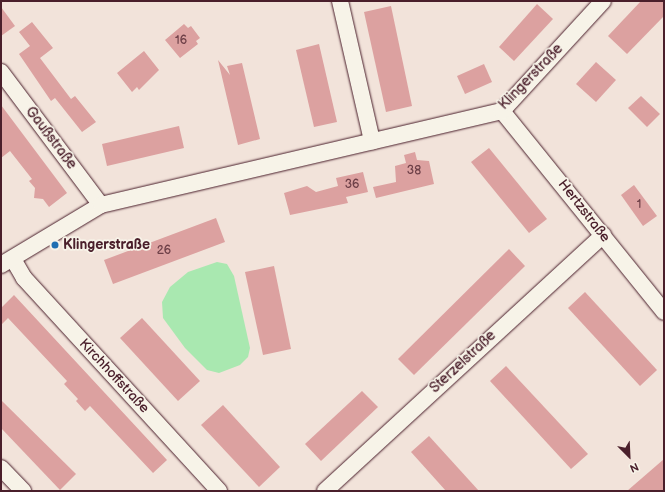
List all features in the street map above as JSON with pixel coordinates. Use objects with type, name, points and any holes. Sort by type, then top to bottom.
[{"type":"street","points":[[340,1],[372,140]]},
{"type":"street","name":"Klingerstraße","points":[[7,262],[101,205],[372,140],[502,111],[603,1]]},
{"type":"street","name":"Gaußstraße","points":[[1,72],[101,205]]},
{"type":"street","name":"Hertzstraße","points":[[502,111],[664,312]]},
{"type":"street","name":"Sterzelstraße","points":[[325,491],[603,235]]},
{"type":"street","name":"Kirchhoffstraße","points":[[7,262],[24,278],[220,491]]},
{"type":"street","points":[[1,468],[23,491]]},
{"type":"green space","points":[[217,262],[227,264],[234,276],[250,348],[248,357],[240,365],[219,373],[207,370],[185,348],[163,318],[162,302],[170,287],[188,272]]},
{"type":"building","points":[[641,1],[664,1],[664,16],[627,54],[608,36]]},
{"type":"building","points":[[537,4],[553,19],[514,61],[499,47]]},
{"type":"building","points":[[391,6],[412,106],[386,112],[364,12]]},
{"type":"building","points":[[1,7],[15,26],[1,36]]},
{"type":"building","points":[[32,22],[53,48],[40,58],[71,99],[75,96],[96,122],[82,132],[55,98],[51,101],[19,54],[30,46],[19,32]]},
{"type":"building","points":[[184,24],[188,28],[191,26],[200,38],[196,41],[198,44],[180,58],[165,40]]},
{"type":"building","points":[[319,44],[337,122],[314,127],[296,50]]},
{"type":"building","points":[[144,51],[159,70],[139,90],[137,87],[132,92],[117,73]]},
{"type":"building","points":[[218,60],[230,75],[227,66],[242,63],[260,139],[238,145]]},
{"type":"building","points":[[596,62],[616,80],[596,102],[576,84]]},
{"type":"building","points":[[484,64],[492,82],[465,94],[457,76]]},
{"type":"building","points":[[641,96],[660,114],[647,127],[628,108]]},
{"type":"building","points":[[1,105],[67,193],[49,207],[43,199],[34,198],[35,188],[29,181],[32,179],[10,151],[1,158]]},
{"type":"building","points":[[179,126],[184,148],[107,166],[102,144]]},
{"type":"building","points":[[489,148],[547,219],[529,233],[471,162]]},
{"type":"building","points":[[415,152],[417,160],[429,161],[434,184],[376,198],[373,187],[396,182],[395,166],[406,163],[404,155]]},
{"type":"building","points":[[363,172],[368,192],[346,197],[348,203],[290,215],[284,193],[307,186],[316,192],[338,186],[336,178]]},
{"type":"building","points":[[634,185],[657,216],[643,226],[621,195]]},
{"type":"building","points":[[216,218],[225,242],[113,284],[104,260]]},
{"type":"building","points":[[509,249],[525,266],[414,375],[398,359]]},
{"type":"building","points":[[274,266],[291,349],[263,355],[245,272]]},
{"type":"building","points":[[585,292],[657,370],[640,386],[568,308]]},
{"type":"building","points":[[14,295],[167,460],[153,473],[90,406],[85,411],[76,401],[78,399],[64,384],[67,381],[8,318],[1,325],[1,308]]},
{"type":"building","points":[[142,318],[200,381],[178,401],[120,338]]},
{"type":"building","points":[[506,366],[588,454],[571,469],[490,381]]},
{"type":"building","points":[[362,391],[378,407],[321,461],[305,444]]},
{"type":"building","points":[[1,400],[76,474],[60,490],[1,428]]},
{"type":"building","points":[[223,405],[280,467],[259,487],[201,425]]},
{"type":"building","points":[[429,436],[479,491],[446,491],[411,452]]},
{"type":"building","points":[[664,459],[664,491],[627,491]]},
{"type":"place","name":"Klingerstraße","points":[[55,245]]}]
